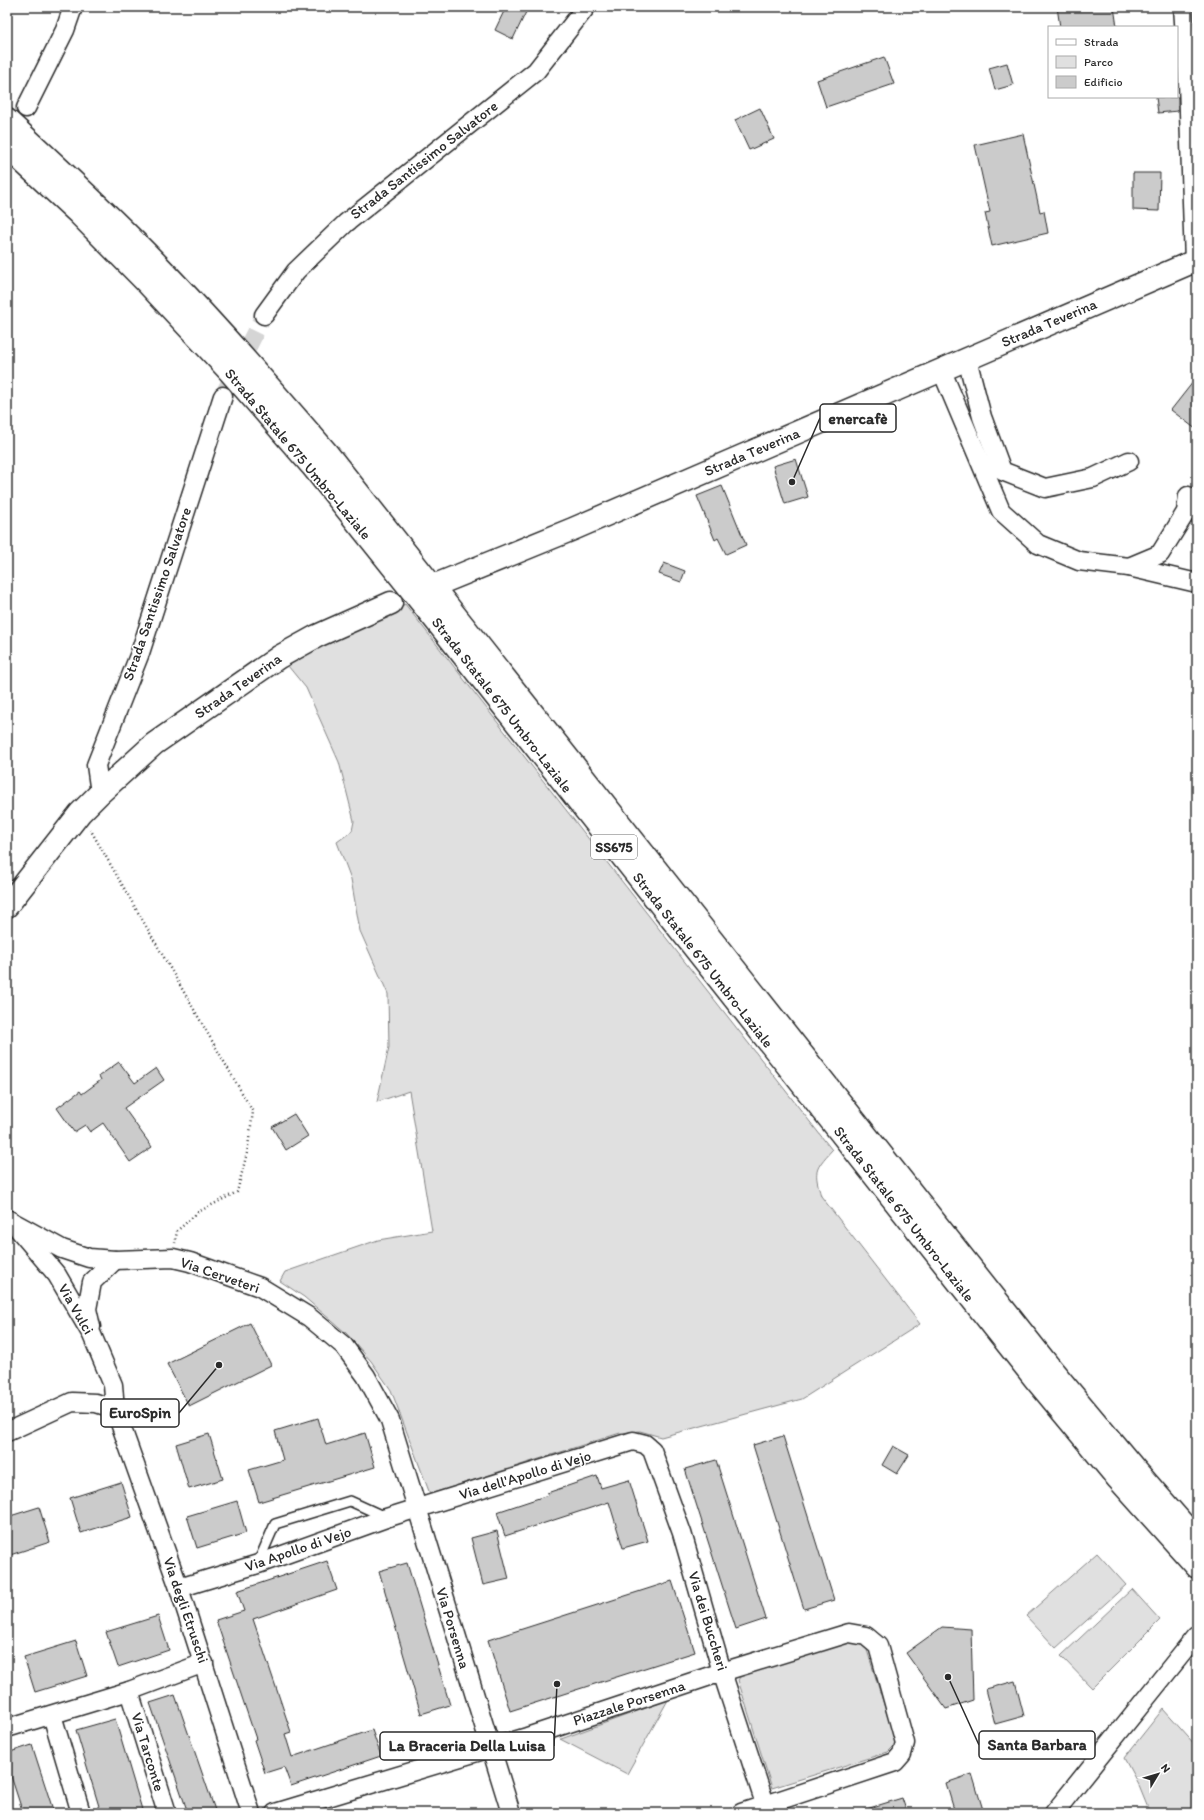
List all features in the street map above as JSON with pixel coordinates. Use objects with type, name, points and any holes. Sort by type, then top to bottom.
[{"type":"main road","name":"Strada Statale 675 Umbro-Laziale","points":[[7,120],[87,194],[158,264],[246,359],[327,453],[1048,1365],[1134,1468],[1197,1540]]},
{"type":"main road","name":"Strada Statale 675 Umbro-Laziale","points":[[7,148],[78,213],[147,283],[230,372],[312,466],[436,620],[1034,1379],[1118,1479],[1197,1567]]},
{"type":"main road","name":"Strada Teverina","points":[[438,584],[580,526],[941,369],[1195,261]]},
{"type":"main road","name":"Strada Teverina","points":[[7,906],[80,813],[154,744],[279,657],[317,636],[391,603]]},
{"type":"street","points":[[26,108],[65,30],[73,7]]},
{"type":"street","name":"Strada Santissimo Salvatore","points":[[264,316],[296,271],[346,223],[536,71],[586,7]]},
{"type":"street","points":[[1183,7],[1195,261]]},
{"type":"street","points":[[967,359],[982,417],[1002,471],[1045,488],[1093,478],[1129,461]]},
{"type":"street","points":[[941,369],[1001,511],[1038,544],[1079,561],[1129,567],[1197,583]]},
{"type":"street","name":"Strada Santissimo Salvatore","points":[[100,793],[96,765],[140,653],[223,396]]},
{"type":"street","points":[[1129,567],[1160,554],[1186,512],[1188,496]]},
{"type":"street","name":"Via Cerveteri","points":[[9,1220],[62,1249],[90,1258],[115,1260],[173,1258],[190,1262],[260,1287],[309,1317],[344,1346],[366,1376],[390,1420],[416,1508]]},
{"type":"street","name":"Via Vulci","points":[[9,1220],[57,1275],[92,1335],[113,1385],[115,1409]]},
{"type":"street","points":[[92,1335],[87,1309],[92,1282],[115,1260]]},
{"type":"street","points":[[7,1432],[72,1402],[96,1403],[115,1409]]},
{"type":"street","name":"Via degli Etruschi","points":[[115,1409],[179,1588],[251,1813]]},
{"type":"street","name":"Via dell'Apollo di Vejo","points":[[416,1508],[633,1441]]},
{"type":"street","name":"Via dei Buccheri","points":[[633,1441],[645,1444],[652,1450],[682,1534],[722,1672],[766,1809]]},
{"type":"street","name":"Via Apollo di Vejo","points":[[179,1588],[258,1564],[416,1508]]},
{"type":"street","name":"Via Porsenna","points":[[416,1508],[511,1813]]},
{"type":"street","name":"Piazzale Porsenna","points":[[490,1747],[527,1737],[722,1672],[848,1633],[866,1636],[878,1646],[905,1742],[902,1754],[895,1762],[766,1809]]},
{"type":"street","points":[[1054,1813],[1196,1636]]},
{"type":"street","points":[[7,1728],[129,1691],[204,1663]]},
{"type":"street","name":"Via Tarconte","points":[[129,1691],[167,1813]]},
{"type":"street","points":[[52,1715],[81,1813]]},
{"type":"street","points":[[275,1813],[490,1747]]},
{"type":"street","points":[[741,1813],[766,1809]]},
{"type":"lane","points":[[258,1564],[275,1524],[350,1501],[386,1518]]},
{"type":"path","points":[[80,813],[253,1112],[247,1153],[237,1192],[198,1212],[177,1231],[173,1258]]},
{"type":"green space","points":[[405,604],[832,1150],[817,1171],[817,1181],[821,1196],[920,1324],[802,1399],[661,1437],[640,1431],[620,1433],[430,1494],[391,1390],[371,1361],[346,1333],[304,1297],[280,1281],[285,1272],[378,1240],[432,1231],[409,1091],[377,1102],[389,1047],[388,994],[360,931],[351,879],[337,842],[352,831],[354,821],[339,762],[306,688],[288,666],[317,648]]},
{"type":"green space","points":[[1097,1553],[1126,1585],[1056,1648],[1026,1616]]},
{"type":"green space","points":[[1132,1589],[1160,1620],[1092,1688],[1061,1656]]},
{"type":"green space","points":[[849,1640],[861,1645],[867,1650],[895,1740],[894,1746],[888,1752],[772,1788],[738,1680],[743,1673]]},
{"type":"green space","points":[[668,1700],[627,1774],[560,1739],[561,1739]]},
{"type":"green space","points":[[1163,1709],[1197,1747],[1197,1813],[1150,1813],[1139,1786],[1124,1758]]},
{"type":"building","points":[[506,7],[515,7],[526,12],[513,39],[495,30]]},
{"type":"building","points":[[1057,7],[1114,7],[1117,26],[1060,26]]},
{"type":"building","points":[[884,57],[894,84],[826,107],[817,80]]},
{"type":"building","points":[[1007,63],[1013,85],[995,90],[989,68]]},
{"type":"building","points":[[1156,98],[1178,98],[1178,111],[1158,113]]},
{"type":"building","points":[[760,108],[774,139],[749,150],[735,120]]},
{"type":"building","points":[[1023,134],[1040,212],[1044,211],[1048,233],[992,246],[985,213],[990,212],[975,145]]},
{"type":"building","points":[[1133,173],[1160,173],[1159,211],[1133,210]]},
{"type":"building","points":[[1197,377],[1197,430],[1171,410]]},
{"type":"building","points":[[796,459],[808,497],[785,504],[773,466]]},
{"type":"building","points":[[722,486],[746,545],[726,554],[718,538],[715,540],[697,496]]},
{"type":"building","points":[[664,563],[685,571],[681,582],[659,574]]},
{"type":"building","points":[[119,1062],[135,1083],[156,1068],[164,1080],[124,1108],[152,1147],[130,1162],[103,1123],[90,1132],[85,1125],[74,1132],[57,1108],[80,1091],[82,1094],[101,1080],[99,1076]]},
{"type":"building","points":[[294,1114],[308,1136],[286,1150],[272,1127]]},
{"type":"building","points":[[250,1323],[271,1365],[189,1406],[167,1364]]},
{"type":"building","points":[[318,1418],[326,1445],[365,1433],[375,1467],[259,1502],[249,1470],[283,1460],[275,1431]]},
{"type":"building","points":[[209,1434],[223,1479],[189,1489],[176,1444]]},
{"type":"building","points":[[783,1436],[834,1600],[804,1609],[753,1445]]},
{"type":"building","points":[[893,1446],[909,1455],[897,1474],[882,1465]]},
{"type":"building","points":[[716,1460],[766,1619],[736,1629],[685,1469]]},
{"type":"building","points":[[597,1476],[601,1488],[629,1480],[648,1541],[623,1548],[609,1502],[505,1536],[497,1512],[548,1495],[547,1493]]},
{"type":"building","points":[[121,1482],[132,1517],[81,1533],[70,1498]]},
{"type":"building","points":[[237,1501],[246,1533],[197,1548],[187,1516]]},
{"type":"building","points":[[39,1507],[50,1542],[7,1556],[7,1517]]},
{"type":"building","points":[[497,1531],[509,1579],[483,1585],[471,1538]]},
{"type":"building","points":[[327,1561],[337,1590],[253,1619],[291,1732],[285,1734],[292,1757],[372,1730],[381,1756],[291,1786],[284,1767],[265,1773],[254,1740],[256,1739],[216,1620],[244,1611],[237,1591]]},
{"type":"building","points":[[407,1563],[450,1705],[421,1714],[379,1571]]},
{"type":"building","points":[[672,1581],[695,1652],[510,1711],[488,1640]]},
{"type":"building","points":[[158,1616],[169,1650],[118,1667],[106,1632]]},
{"type":"building","points":[[942,1627],[971,1629],[973,1700],[946,1709],[906,1653]]},
{"type":"building","points":[[76,1641],[87,1676],[35,1692],[24,1657]]},
{"type":"building","points":[[1015,1681],[1024,1716],[995,1724],[986,1689]]},
{"type":"building","points":[[175,1695],[216,1813],[188,1813],[150,1703]]},
{"type":"building","points":[[115,1719],[143,1813],[101,1813],[76,1730]]},
{"type":"building","points":[[32,1745],[54,1813],[23,1813],[7,1764],[7,1753]]},
{"type":"building","points":[[972,1774],[984,1813],[955,1813],[946,1783]]},
{"type":"building","points":[[902,1798],[907,1813],[864,1813],[863,1810]]},
{"type":"tunnel","points":[[223,396],[264,315]]},
{"type":"place","name":"enercafè","points":[[792,482]]},
{"type":"place","name":"EuroSpin","points":[[219,1365]]},
{"type":"place","name":"Santa Barbara","points":[[948,1677]]},
{"type":"place","name":"La Braceria Della Luisa","points":[[557,1684]]}]
